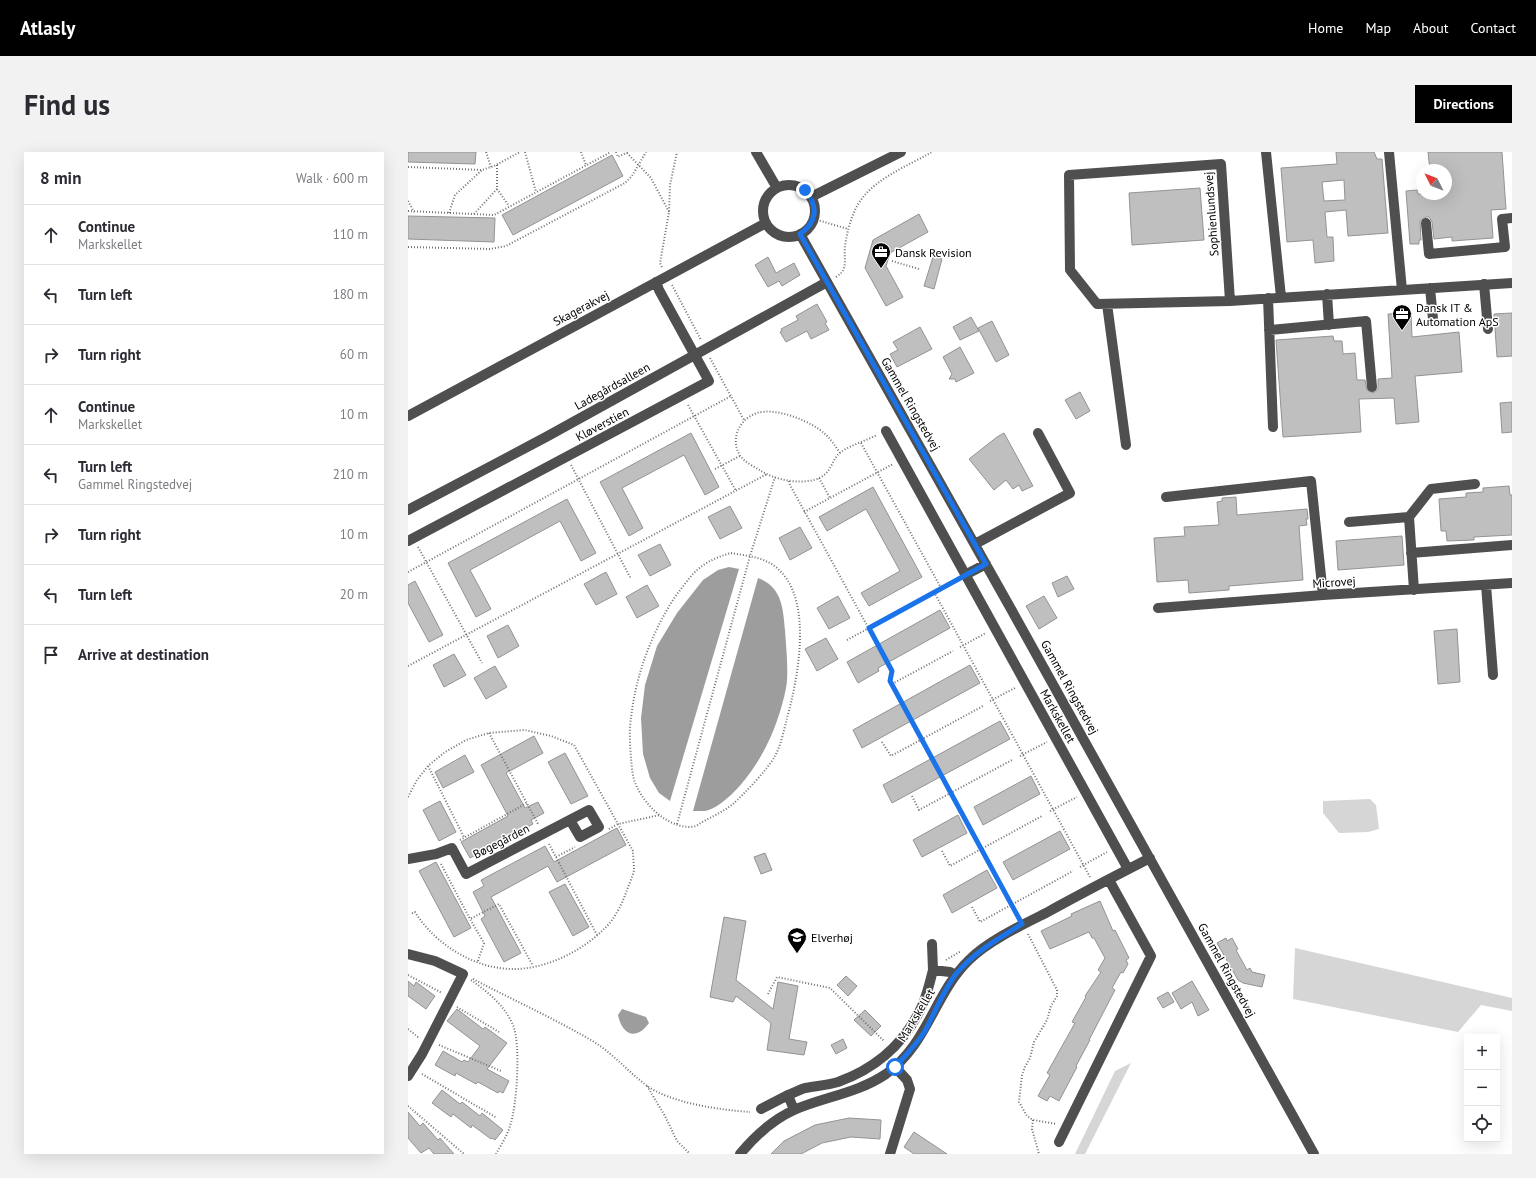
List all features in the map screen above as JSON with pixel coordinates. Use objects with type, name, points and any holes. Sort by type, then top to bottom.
[{"type":"street","points":[[756,152],[776,188]]},
{"type":"street","points":[[811,197],[901,152]]},
{"type":"street","points":[[1266,152],[1281,297]]},
{"type":"street","points":[[1389,152],[1402,290]]},
{"type":"street","name":"Sophienlundsvej","points":[[1230,301],[1221,164],[1069,176],[1070,270],[1097,304],[1230,301],[1512,283]]},
{"type":"street","points":[[786,185],[796,186],[805,190],[811,197],[815,208],[814,219],[808,228],[800,234],[790,236],[781,235],[772,230],[766,223],[763,213],[764,203],[769,194],[776,188],[786,185]]},
{"type":"street","points":[[1426,223],[1429,254],[1505,247],[1502,219],[1512,218]]},
{"type":"street","name":"Skagerakvej","points":[[408,416],[766,223]]},
{"type":"street","name":"Gammel Ringstedvej","points":[[800,234],[975,544],[1314,1154]]},
{"type":"street","name":"Kløverstien","points":[[411,540],[709,381],[656,282]]},
{"type":"street","name":"Ladegårdsalleen","points":[[408,510],[546,437],[827,282]]},
{"type":"street","points":[[1484,284],[1488,329]]},
{"type":"street","points":[[1430,288],[1433,319]]},
{"type":"street","points":[[1327,294],[1330,325]]},
{"type":"street","points":[[1268,298],[1273,427]]},
{"type":"street","points":[[1107,304],[1126,446]]},
{"type":"street","points":[[1269,330],[1366,321],[1372,387]]},
{"type":"street","name":"Markskellet","points":[[886,431],[1128,869]]},
{"type":"street","points":[[975,544],[1070,493],[1038,433]]},
{"type":"street","points":[[1166,497],[1311,481],[1323,595]]},
{"type":"street","points":[[1414,590],[1409,517],[1431,490],[1475,484]]},
{"type":"street","points":[[1348,522],[1409,517]]},
{"type":"street","points":[[1411,553],[1512,545]]},
{"type":"street","points":[[965,575],[986,564]]},
{"type":"street","name":"Microvej","points":[[1158,608],[1323,595],[1512,583]]},
{"type":"street","points":[[1486,585],[1493,675]]},
{"type":"street","name":"Bøgegården","points":[[408,859],[436,854],[452,848],[466,874],[570,820]]},
{"type":"street","name":"Markskellet","points":[[740,1154],[766,1127],[794,1110],[855,1090],[876,1080],[895,1067],[920,1038],[956,975],[969,960],[982,949],[1022,924],[1150,858]]},
{"type":"street","points":[[1059,1142],[1151,956],[1109,880]]},
{"type":"street","points":[[761,1109],[805,1088],[836,1082],[862,1072],[880,1061],[892,1049],[913,1022],[922,1005],[933,970],[932,944]]},
{"type":"street","points":[[408,954],[435,961],[463,974],[429,1041],[410,1073]]},
{"type":"street","points":[[933,970],[950,972],[956,975]]},
{"type":"street","points":[[890,1154],[910,1089],[907,1080],[895,1067]]},
{"type":"street","points":[[788,1095],[794,1110]]},
{"type":"path","points":[[486,152],[491,167]]},
{"type":"path","points":[[408,167],[482,170],[497,165],[520,152]]},
{"type":"path","points":[[525,152],[536,192]]},
{"type":"path","points":[[581,152],[586,165]]},
{"type":"path","points":[[408,212],[494,215],[611,152]]},
{"type":"path","points":[[616,152],[618,157],[628,152],[650,178],[669,212]]},
{"type":"path","points":[[408,247],[490,249],[506,246],[625,183],[632,176],[646,152]]},
{"type":"path","points":[[667,276],[660,263],[669,212],[670,186],[677,152]]},
{"type":"path","points":[[827,282],[842,273],[845,267],[845,247],[848,229],[856,208],[865,195],[876,185],[891,175],[932,152]]},
{"type":"path","points":[[497,165],[497,189],[509,206]]},
{"type":"path","points":[[449,213],[454,195],[482,170]]},
{"type":"path","points":[[474,214],[497,189]]},
{"type":"path","points":[[408,201],[414,212]]},
{"type":"path","points":[[814,219],[848,229]]},
{"type":"path","points":[[892,261],[919,269]]},
{"type":"path","points":[[683,395],[736,491]]},
{"type":"path","points":[[408,572],[731,396]]},
{"type":"path","points":[[840,453],[832,440],[814,425],[785,414],[758,413],[744,420],[738,428],[736,437],[740,456],[744,460],[767,474],[775,477],[789,481],[805,481],[819,478],[827,473],[840,453],[886,431]]},
{"type":"path","points":[[860,443],[941,588]]},
{"type":"path","points":[[715,469],[740,456]]},
{"type":"path","points":[[567,457],[631,579]]},
{"type":"path","points":[[804,512],[901,459]]},
{"type":"path","points":[[408,666],[767,474]]},
{"type":"path","points":[[677,824],[750,556],[775,477]]},
{"type":"path","points":[[819,478],[830,498]]},
{"type":"path","points":[[789,481],[804,512],[892,671],[890,681],[1012,904],[1057,990],[1057,996],[1051,1006],[1047,1020],[1034,1042],[1030,1058],[1022,1075],[1019,1102],[1027,1116],[1033,1120],[1054,1123],[1066,1128]]},
{"type":"path","points":[[411,540],[426,562],[482,664]]},
{"type":"path","points":[[731,553],[764,560],[780,570],[795,594],[799,629],[799,657],[796,682],[776,755],[733,804],[696,826],[691,827],[677,824],[660,815],[644,800],[636,787],[630,749],[630,719],[638,679],[651,640],[667,610],[694,573],[712,559],[731,553]]},
{"type":"path","points":[[848,640],[965,575]]},
{"type":"path","points":[[934,592],[992,701],[1023,755],[1051,811],[1095,887]]},
{"type":"path","points":[[962,646],[995,628]]},
{"type":"path","points":[[892,684],[953,651]]},
{"type":"path","points":[[992,701],[1025,682]]},
{"type":"path","points":[[882,742],[891,756],[983,706]]},
{"type":"path","points":[[489,733],[597,935]]},
{"type":"path","points":[[1020,756],[1055,737]]},
{"type":"path","points":[[912,796],[919,810],[1012,760]]},
{"type":"path","points":[[428,766],[464,837]]},
{"type":"path","points":[[1051,811],[1086,792]]},
{"type":"path","points":[[452,848],[464,837],[527,803]]},
{"type":"path","points":[[618,824],[660,815]]},
{"type":"path","points":[[942,851],[950,866],[1042,816]]},
{"type":"path","points":[[1080,867],[1116,847]]},
{"type":"path","points":[[436,854],[484,943],[478,962]]},
{"type":"path","points":[[972,907],[980,922],[1073,871]]},
{"type":"path","points":[[470,919],[499,904],[533,966]]},
{"type":"path","points":[[463,974],[589,1038],[605,1048],[646,1085],[661,1093],[687,1102],[724,1111],[751,1112],[761,1109]]},
{"type":"path","points":[[463,974],[482,988],[497,1002],[513,1026],[516,1037],[517,1061],[513,1112],[510,1126],[496,1154]]},
{"type":"path","points":[[408,975],[499,1032]]},
{"type":"path","points":[[768,994],[777,977],[830,988],[892,1049]]},
{"type":"path","points":[[429,1041],[501,1071]]},
{"type":"path","points":[[410,1073],[497,1118]]},
{"type":"path","points":[[646,1085],[665,1116],[677,1141],[690,1154]]},
{"type":"path","points":[[408,1106],[464,1154]]},
{"type":"path","points":[[1033,1120],[1032,1129],[1040,1154]]},
{"type":"shaded area","points":[[729,567],[739,569],[670,801],[659,793],[650,778],[643,754],[641,718],[645,685],[657,646],[677,613],[703,580],[718,570]]},
{"type":"shaded area","points":[[758,578],[772,587],[777,593],[782,606],[787,668],[787,682],[783,703],[773,732],[766,746],[751,772],[741,784],[731,795],[716,807],[705,811],[693,811]]},
{"type":"shaded area","points":[[1370,799],[1376,805],[1379,829],[1368,832],[1339,833],[1323,813],[1323,801]]},
{"type":"shaded area","points":[[1295,948],[1512,998],[1512,1011],[1481,1005],[1458,1032],[1293,999]]},
{"type":"shaded area","points":[[622,1009],[646,1017],[649,1023],[644,1029],[635,1034],[626,1031],[620,1022],[618,1015]]},
{"type":"shaded area","points":[[1131,1063],[1085,1154],[1075,1154],[1115,1071]]},
{"type":"building","points":[[408,152],[476,152],[475,164],[408,162]]},
{"type":"building","points":[[1336,152],[1374,152],[1377,159],[1382,159],[1388,233],[1348,236],[1346,210],[1325,212],[1327,237],[1333,237],[1334,261],[1315,263],[1313,240],[1287,242],[1281,168],[1337,164]],"holes":[[[1344,180],[1345,200],[1324,201],[1322,182]]]},
{"type":"building","points":[[1428,152],[1502,152],[1506,209],[1491,210],[1493,238],[1452,241],[1452,237],[1434,239],[1432,222],[1429,217],[1426,217],[1420,221],[1421,240],[1419,240],[1419,244],[1410,244],[1406,191],[1416,190],[1416,200],[1452,200],[1452,164],[1429,164]]},
{"type":"building","points":[[612,155],[623,176],[513,235],[502,215]]},
{"type":"building","points":[[1200,188],[1204,240],[1132,245],[1129,193]]},
{"type":"building","points":[[919,214],[928,232],[890,253],[886,266],[903,297],[886,306],[865,268],[873,240]]},
{"type":"building","points":[[408,216],[495,218],[494,242],[408,239]]},
{"type":"building","points":[[768,257],[776,273],[794,263],[800,275],[782,286],[779,281],[768,287],[755,265]]},
{"type":"building","points":[[933,257],[942,259],[934,289],[924,286]]},
{"type":"building","points":[[817,304],[827,322],[825,323],[829,330],[811,339],[807,331],[786,342],[780,332],[782,331],[781,329],[798,320],[796,316]]},
{"type":"building","points":[[1411,313],[1412,337],[1459,332],[1462,372],[1415,376],[1419,422],[1396,424],[1394,398],[1359,399],[1361,432],[1283,437],[1276,340],[1333,336],[1334,341],[1342,341],[1343,354],[1355,353],[1357,380],[1365,380],[1367,390],[1373,393],[1378,389],[1378,379],[1392,378],[1388,314]]},
{"type":"building","points":[[1512,313],[1512,356],[1497,357],[1494,314]]},
{"type":"building","points":[[971,317],[979,331],[960,340],[953,327]]},
{"type":"building","points":[[992,321],[1009,355],[996,362],[978,328]]},
{"type":"building","points":[[920,327],[932,349],[897,367],[890,354],[898,350],[893,342]]},
{"type":"building","points":[[960,347],[974,373],[956,382],[955,379],[949,379],[952,374],[943,357]]},
{"type":"building","points":[[1080,392],[1090,411],[1076,419],[1065,400]]},
{"type":"building","points":[[1512,402],[1512,432],[1502,433],[1500,403]]},
{"type":"building","points":[[691,433],[719,487],[705,495],[684,455],[622,488],[643,528],[629,536],[600,482]]},
{"type":"building","points":[[1004,433],[1033,486],[1022,491],[1019,485],[1013,489],[1006,480],[994,490],[969,459]]},
{"type":"building","points":[[1509,486],[1510,495],[1512,495],[1512,535],[1474,537],[1474,540],[1447,541],[1446,531],[1441,531],[1439,499],[1466,497],[1466,493],[1483,492],[1483,488]]},
{"type":"building","points":[[873,487],[922,577],[869,606],[861,593],[900,571],[866,509],[827,531],[819,517]]},
{"type":"building","points":[[1236,497],[1237,515],[1307,509],[1307,525],[1299,526],[1303,580],[1229,586],[1229,590],[1189,593],[1188,580],[1157,582],[1154,538],[1185,536],[1184,527],[1219,525],[1217,502],[1222,501],[1222,498]]},
{"type":"building","points":[[567,499],[596,553],[581,561],[560,521],[470,570],[491,609],[476,617],[448,563]]},
{"type":"building","points":[[730,506],[742,528],[720,539],[708,517]]},
{"type":"building","points":[[800,527],[812,548],[790,560],[779,538]]},
{"type":"building","points":[[1402,536],[1404,565],[1338,570],[1336,541]]},
{"type":"building","points":[[660,544],[671,565],[650,576],[638,555]]},
{"type":"building","points":[[606,572],[617,594],[596,605],[584,584]]},
{"type":"building","points":[[1067,576],[1074,589],[1058,597],[1052,583]]},
{"type":"building","points":[[415,581],[443,635],[429,642],[408,603],[408,585]]},
{"type":"building","points":[[647,585],[659,606],[637,618],[626,597]]},
{"type":"building","points":[[838,596],[850,618],[829,629],[817,608]]},
{"type":"building","points":[[1044,596],[1057,618],[1039,629],[1026,606]]},
{"type":"building","points":[[940,610],[950,628],[878,668],[879,671],[858,683],[847,662]]},
{"type":"building","points":[[508,625],[519,646],[498,658],[487,636]]},
{"type":"building","points":[[1457,629],[1460,682],[1438,684],[1434,631]]},
{"type":"building","points":[[826,638],[838,659],[817,671],[805,649]]},
{"type":"building","points":[[454,654],[466,675],[444,687],[433,665]]},
{"type":"building","points":[[970,665],[980,683],[862,748],[853,730]]},
{"type":"building","points":[[495,666],[507,687],[486,699],[474,678]]},
{"type":"building","points":[[1000,721],[1010,739],[892,803],[883,785]]},
{"type":"building","points":[[534,736],[543,753],[506,773],[525,808],[538,802],[544,813],[531,820],[533,824],[470,858],[461,842],[508,816],[481,765]]},
{"type":"building","points":[[565,753],[588,796],[571,804],[548,762]]},
{"type":"building","points":[[465,755],[474,772],[443,788],[435,772]]},
{"type":"building","points":[[1031,776],[1040,794],[983,825],[974,807]]},
{"type":"building","points":[[440,801],[456,832],[439,841],[423,810]]},
{"type":"building","points":[[958,815],[967,833],[922,857],[913,840]]},
{"type":"building","points":[[617,828],[626,845],[557,882],[548,866],[491,897],[521,953],[504,962],[481,919],[485,916],[473,892],[484,886],[481,880],[545,846],[554,862]]},
{"type":"building","points":[[1060,831],[1070,849],[1013,880],[1003,862]]},
{"type":"building","points":[[765,853],[772,870],[761,874],[754,857]]},
{"type":"building","points":[[436,862],[471,928],[454,937],[419,871]]},
{"type":"building","points":[[987,870],[997,888],[952,913],[943,895]]},
{"type":"building","points":[[565,884],[589,927],[573,936],[549,892]]},
{"type":"building","points":[[1100,901],[1113,931],[1115,930],[1129,958],[1126,960],[1128,964],[1123,973],[1121,972],[1112,988],[1115,990],[1059,1101],[1050,1096],[1047,1101],[1038,1096],[1050,1075],[1047,1073],[1075,1023],[1072,1022],[1086,997],[1085,996],[1101,972],[1098,970],[1105,958],[1089,932],[1050,949],[1041,931],[1072,916],[1071,914]]},
{"type":"building","points":[[724,917],[746,921],[736,980],[773,1009],[778,982],[798,986],[789,1039],[807,1042],[804,1055],[767,1050],[771,1023],[736,996],[733,1002],[710,997]]},
{"type":"building","points":[[1226,938],[1227,941],[1232,938],[1238,949],[1236,950],[1247,970],[1250,968],[1252,972],[1265,975],[1262,987],[1243,983],[1238,980],[1217,943]]},
{"type":"building","points":[[846,976],[857,986],[848,996],[837,985]]},
{"type":"building","points":[[408,981],[414,986],[416,982],[435,996],[426,1009],[408,996]]},
{"type":"building","points":[[1192,981],[1209,1010],[1198,1016],[1192,1002],[1181,1009],[1172,993]]},
{"type":"building","points":[[1168,992],[1174,1002],[1163,1008],[1157,998]]},
{"type":"building","points":[[457,1009],[483,1029],[485,1027],[507,1043],[487,1069],[509,1081],[503,1093],[499,1091],[498,1093],[478,1082],[476,1084],[456,1073],[455,1076],[435,1065],[443,1051],[462,1062],[464,1060],[468,1062],[480,1046],[447,1021]]},
{"type":"building","points":[[865,1010],[881,1026],[871,1036],[854,1020]]},
{"type":"building","points":[[843,1039],[847,1048],[836,1054],[831,1045]]},
{"type":"building","points":[[442,1090],[460,1104],[462,1102],[480,1116],[482,1113],[503,1130],[495,1140],[492,1138],[491,1139],[472,1125],[471,1128],[453,1114],[451,1117],[432,1103]]},
{"type":"building","points":[[408,1112],[420,1126],[423,1123],[438,1140],[440,1138],[454,1154],[434,1154],[429,1148],[421,1153],[408,1138]]},
{"type":"building","points":[[849,1118],[881,1120],[880,1139],[851,1137],[822,1143],[801,1154],[771,1154],[784,1141],[815,1125]]},
{"type":"building","points":[[914,1132],[947,1154],[914,1154],[904,1147]]},
{"type":"place","name":"Dansk Revision","points":[[881,269]]},
{"type":"place","name":"Dansk IT & Automation ApS","points":[[1402,331]]},
{"type":"place","name":"Elverhøj","points":[[797,954]]},
{"type":"route","points":[[805,190],[811,197],[815,208],[814,219],[808,228],[800,234],[986,564],[869,628],[892,671],[890,681],[1022,924],[982,949],[969,960],[946,989],[926,1029],[914,1047],[895,1067]]}]
